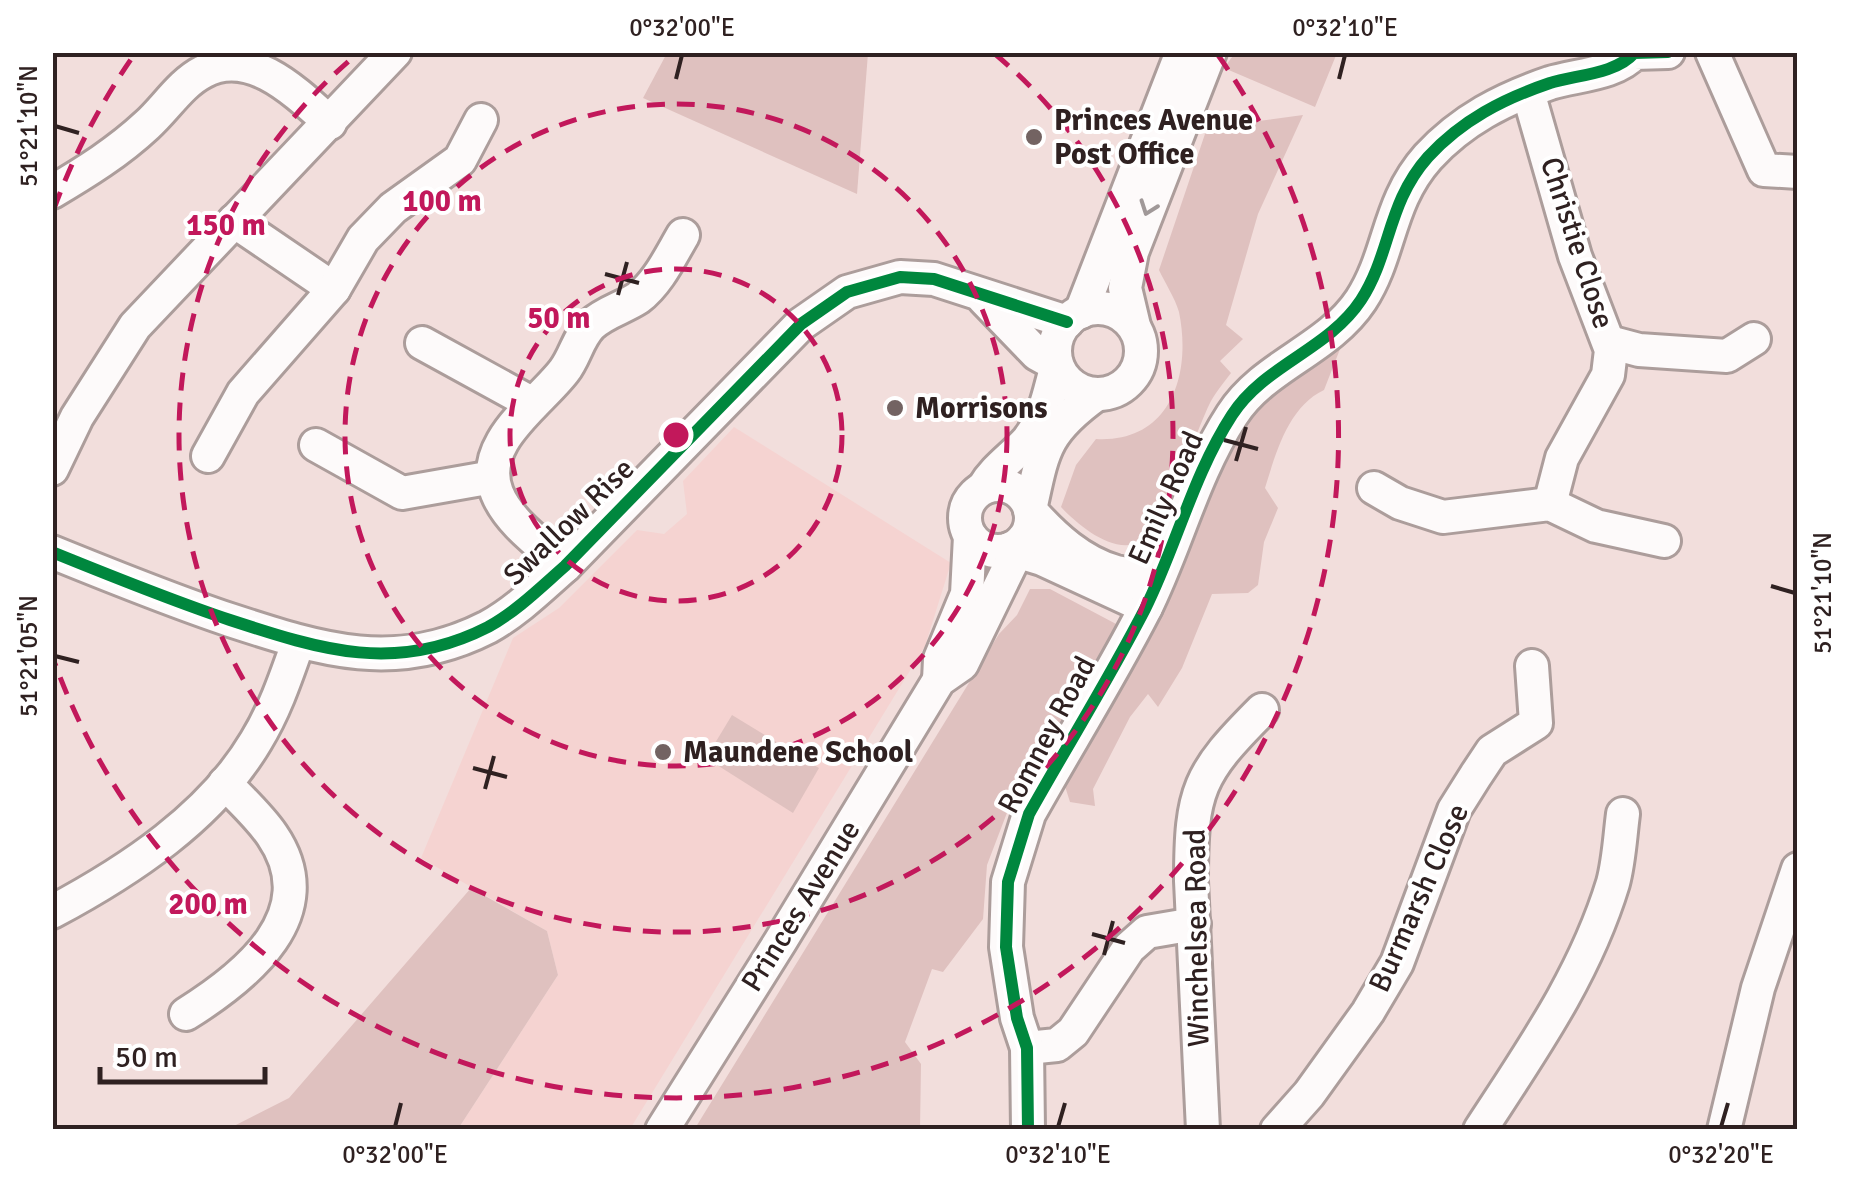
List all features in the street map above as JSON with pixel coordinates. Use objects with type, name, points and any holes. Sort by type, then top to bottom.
[{"type":"street","points":[[52,469],[77,417],[135,326],[395,52]]},
{"type":"street","name":"Princes Avenue","points":[[939,680],[940,658],[968,590],[970,536],[965,523],[966,508],[1036,428],[1049,399],[1057,365],[1056,342],[1074,317],[1182,52]]},
{"type":"street","name":"Princes Avenue","points":[[662,1130],[939,680],[962,664],[1020,538],[1047,444],[1070,414],[1097,394],[1121,387],[1138,368],[1140,344],[1125,288],[1132,252],[1210,52]]},
{"type":"street","name":"Emily Road","points":[[1151,594],[1230,417],[1267,377],[1328,336],[1348,317],[1369,285],[1399,200],[1412,176],[1444,142],[1499,102],[1625,63],[1634,53],[1668,52]]},
{"type":"street","points":[[1712,52],[1764,170],[1798,172]]},
{"type":"street","points":[[52,192],[102,163],[204,70],[234,65],[261,71],[288,85],[330,124]]},
{"type":"street","name":"Christie Close","points":[[1528,92],[1575,256],[1610,342],[1608,375],[1562,458],[1550,504]]},
{"type":"street","points":[[208,456],[244,393],[334,289],[363,239],[393,208],[460,160],[481,120]]},
{"type":"street","points":[[234,221],[334,289]]},
{"type":"street","points":[[566,566],[506,509],[497,494],[493,477],[506,436],[568,366],[591,325],[638,298],[653,283],[682,236]]},
{"type":"street","name":"Swallow Rise","points":[[52,552],[206,612],[298,642],[354,654],[426,650],[498,621],[566,566],[788,338],[826,304],[868,284],[900,277],[945,281],[980,296],[1074,317]]},
{"type":"street","name":"Swallow Rise","points":[[980,296],[1040,356],[1057,365]]},
{"type":"street","points":[[1074,317],[1106,309],[1134,326]]},
{"type":"street","points":[[1610,342],[1639,350],[1728,356],[1754,339]]},
{"type":"street","points":[[422,342],[533,404]]},
{"type":"street","points":[[1057,365],[1072,386],[1097,394]]},
{"type":"street","points":[[316,445],[402,493],[493,477]]},
{"type":"street","points":[[984,488],[997,485],[1015,490],[1025,499],[1020,538]]},
{"type":"street","points":[[1374,488],[1400,503],[1444,517],[1550,504],[1596,526],[1664,541]]},
{"type":"street","points":[[970,536],[987,549],[1020,538],[1058,540],[1151,594]]},
{"type":"street","name":"Romney Road","points":[[1028,1130],[1027,1048],[1017,1018],[1006,946],[1008,882],[1029,814],[1151,594]]},
{"type":"street","points":[[52,912],[109,882],[152,850],[225,784],[277,703],[298,642]]},
{"type":"street","name":"Burmarsh Close","points":[[1277,1130],[1338,1054],[1397,962],[1454,810],[1476,775],[1492,751],[1536,723],[1532,666]]},
{"type":"street","name":"Winchelsea Road","points":[[1204,1130],[1191,840],[1198,789],[1221,751],[1262,710]]},
{"type":"street","points":[[186,1014],[249,969],[272,942],[286,916],[284,860],[273,836],[225,784]]},
{"type":"street","points":[[1480,1130],[1567,995],[1585,960],[1614,880],[1624,814]]},
{"type":"street","points":[[1724,1130],[1758,988],[1798,869]]},
{"type":"street","points":[[1027,1048],[1058,1045],[1073,1032],[1129,948],[1147,932],[1194,924]]},
{"type":"shaded area","points":[[1235,52],[1337,53],[1315,107],[1224,68]]},
{"type":"shaded area","points":[[667,53],[868,53],[857,194],[643,98]]},
{"type":"shaded area","points":[[1303,115],[1258,214],[1226,325],[1243,339],[1220,361],[1231,373],[1211,401],[1169,500],[1149,534],[1130,545],[1108,541],[1086,529],[1061,507],[1076,465],[1096,439],[1142,430],[1170,401],[1178,381],[1182,359],[1179,312],[1159,270],[1207,128]]},
{"type":"shaded area","points":[[1342,344],[1324,390],[1292,419],[1274,460],[1265,488],[1278,508],[1264,542],[1258,585],[1248,593],[1212,594],[1182,668],[1158,707],[1148,694],[1130,717],[1093,789],[1095,806],[1070,802],[1063,780],[1083,735],[1140,656],[1171,589],[1177,547],[1235,439],[1264,394]]},
{"type":"shaded area","name":"Maundene School","points":[[734,427],[951,563],[925,646],[630,1129],[458,1129],[558,975],[547,931],[421,858],[513,638],[559,608],[637,530],[664,534],[687,514],[683,481]]},
{"type":"shaded area","points":[[1030,589],[1050,589],[1118,625],[1086,688],[1013,797],[987,865],[983,919],[943,972],[932,969],[905,1042],[921,1064],[920,1129],[694,1130],[999,634],[1017,615]]},
{"type":"shaded area","points":[[732,715],[819,768],[793,813],[706,758]]},
{"type":"shaded area","points":[[471,888],[547,931],[558,975],[458,1129],[228,1129],[289,1098]]},
{"type":"cycle path","points":[[1028,1130],[1027,1048],[1017,1018],[1006,947],[1008,882],[1029,814],[1145,609],[1218,438],[1245,398],[1331,332],[1361,300],[1371,283],[1404,192],[1428,157],[1455,132],[1484,112],[1533,89],[1606,70],[1634,53],[1668,52]]},
{"type":"cycle path","points":[[52,552],[185,604],[296,640],[359,652],[422,650],[488,627],[528,598],[565,566],[801,324],[847,292],[900,277],[934,279],[1067,322]]},
{"type":"place","name":"Princes Avenue Post Office","points":[[1034,137]]},
{"type":"place","name":"Morrisons","points":[[895,408]]},
{"type":"place","name":"Maundene School","points":[[663,752]]}]
